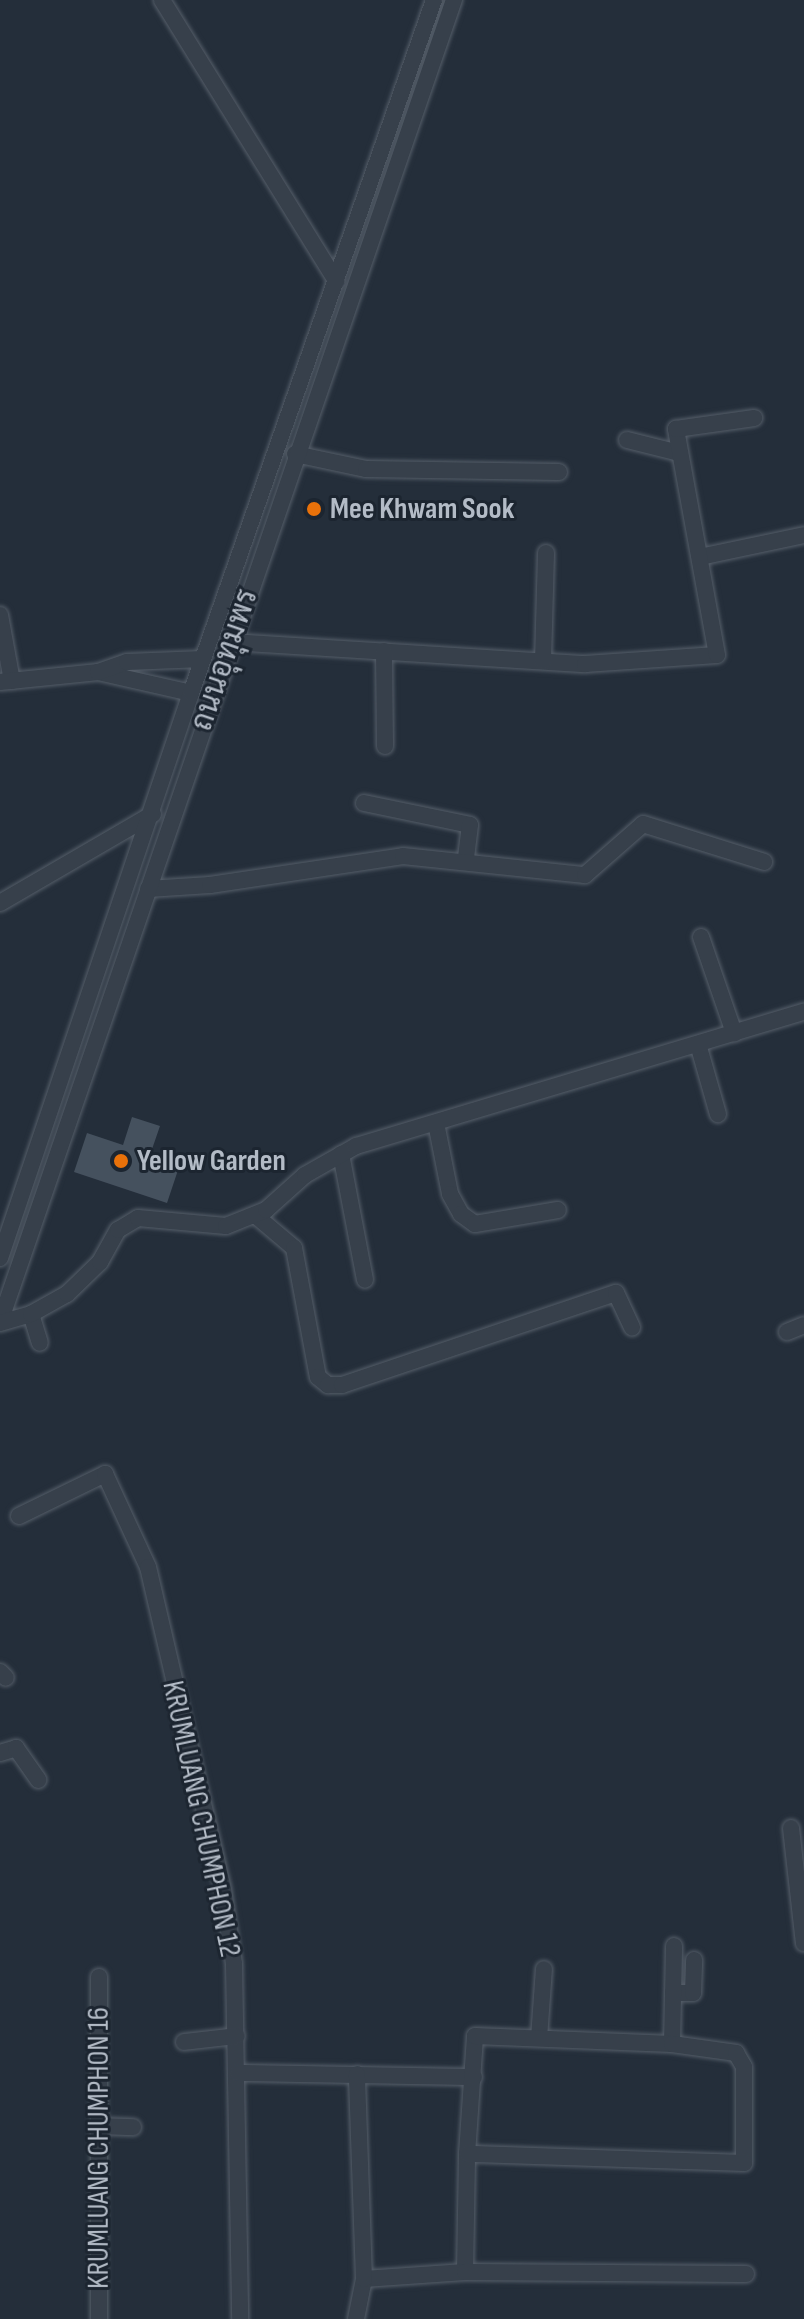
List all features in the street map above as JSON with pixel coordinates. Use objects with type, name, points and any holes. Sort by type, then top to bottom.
[{"type":"street","points":[[162,0],[336,281]]},
{"type":"street","name":"ถนนอุทุมพร","points":[[0,1258],[153,814],[191,693],[434,0]]},
{"type":"street","name":"ถนนอุทุมพร","points":[[0,1322],[295,454],[454,0]]},
{"type":"street","points":[[231,642],[585,664],[717,655],[676,429],[754,418]]},
{"type":"street","points":[[627,440],[679,453]]},
{"type":"street","points":[[295,454],[366,469],[559,472]]},
{"type":"street","points":[[700,557],[804,535]]},
{"type":"street","points":[[543,661],[546,553]]},
{"type":"street","points":[[0,615],[6,682],[98,672],[127,662],[203,659]]},
{"type":"street","points":[[384,651],[385,746]]},
{"type":"street","points":[[98,672],[191,693]]},
{"type":"street","points":[[364,803],[470,825],[466,859]]},
{"type":"street","points":[[0,903],[153,814]]},
{"type":"street","points":[[148,889],[210,885],[403,856],[466,859],[585,875],[643,824],[764,862]]},
{"type":"street","points":[[701,937],[734,1033]]},
{"type":"street","points":[[0,1322],[31,1314],[67,1294],[100,1262],[118,1230],[138,1218],[165,1216],[212,1226],[255,1215],[341,1154],[804,1012]]},
{"type":"street","points":[[698,1044],[718,1114]]},
{"type":"street","points":[[436,1123],[450,1194],[461,1214],[475,1224],[558,1210]]},
{"type":"street","points":[[341,1154],[365,1280]]},
{"type":"street","points":[[255,1215],[294,1248],[318,1377],[328,1385],[342,1385],[616,1293],[632,1327]]},
{"type":"street","points":[[31,1314],[40,1343]]},
{"type":"street","points":[[787,1332],[804,1325]]},
{"type":"street","name":"KRUMLUANG CHUMPHON 12","points":[[19,1516],[105,1474],[148,1567],[223,1890],[237,2036],[240,2319]]},
{"type":"street","points":[[0,1753],[16,1748],[38,1780]]},
{"type":"street","points":[[791,1828],[804,1943]]},
{"type":"street","points":[[672,2044],[674,1946]]},
{"type":"street","points":[[673,1993],[693,1993],[694,1960]]},
{"type":"street","points":[[539,2038],[544,1969]]},
{"type":"street","name":"KRUMLUANG CHUMPHON 16","points":[[99,1977],[99,2319]]},
{"type":"street","points":[[184,2042],[237,2036]]},
{"type":"street","points":[[465,2272],[467,2154],[475,2036],[672,2044],[736,2053],[747,2083],[744,2163],[467,2154]]},
{"type":"street","points":[[238,2073],[474,2077]]},
{"type":"street","points":[[356,2319],[364,2279],[357,2074]]},
{"type":"street","points":[[99,2126],[133,2127]]},
{"type":"street","points":[[364,2279],[465,2272],[746,2274]]},
{"type":"building","name":"Yellow Garden","points":[[132,1117],[160,1126],[150,1155],[179,1167],[167,1203],[74,1172],[87,1133],[123,1145]]},
{"type":"place","name":"Mee Khwam Sook","points":[[314,509]]},
{"type":"place","name":"Yellow Garden","points":[[121,1161]]}]
